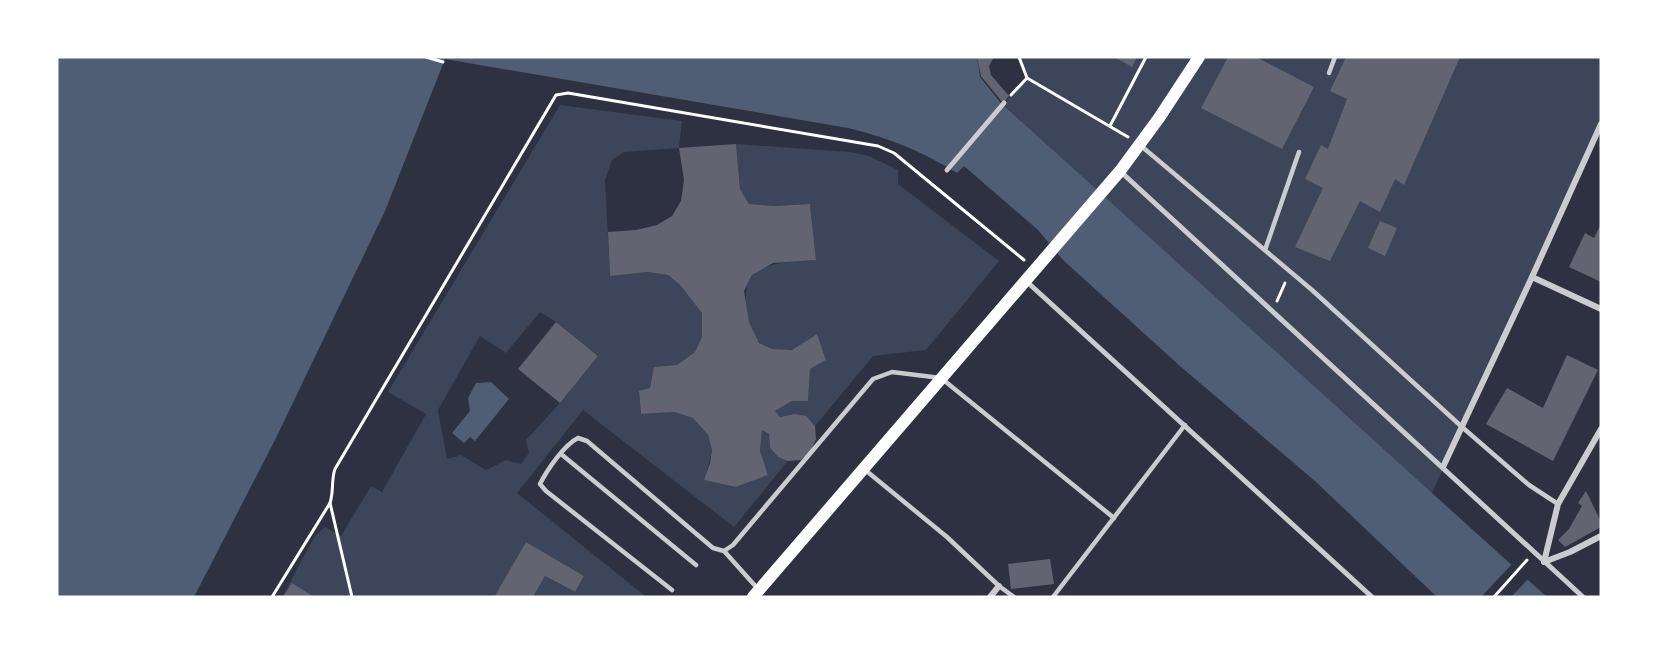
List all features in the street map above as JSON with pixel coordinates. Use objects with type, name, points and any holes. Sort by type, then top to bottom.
[{"type":"main road","points":[[756,593],[1120,171],[1199,57]]},
{"type":"street","points":[[947,170],[1004,103]]},
{"type":"street","points":[[1443,467],[1601,124]]},
{"type":"street","points":[[1120,171],[1583,597]]},
{"type":"street","points":[[1532,277],[1601,309]]},
{"type":"street","points":[[1025,280],[1372,597]]},
{"type":"street","points":[[1544,562],[1558,504],[1601,429]]},
{"type":"street","points":[[1544,562],[1601,536]]},
{"type":"street","points":[[990,597],[999,586]]},
{"type":"lane","points":[[1329,73],[1335,57]]},
{"type":"lane","points":[[1140,145],[1290,271],[1529,485],[1558,504]]},
{"type":"lane","points":[[1265,250],[1299,152]]},
{"type":"lane","points":[[724,551],[733,545],[873,379],[892,372],[941,378],[1114,518]]},
{"type":"lane","points":[[1053,597],[1185,425]]},
{"type":"lane","points":[[672,590],[540,484],[571,441],[578,438],[587,441],[713,548],[724,551],[756,593]]},
{"type":"lane","points":[[561,454],[696,565]]},
{"type":"lane","points":[[863,468],[947,537],[999,586],[1014,597]]},
{"type":"path","points":[[426,57],[443,62]]},
{"type":"path","points":[[1019,57],[1027,78],[1140,145]]},
{"type":"path","points":[[1110,126],[1146,57]]},
{"type":"path","points":[[1004,103],[1027,78]]},
{"type":"path","points":[[272,597],[330,502],[334,493],[335,469],[554,98],[562,93],[878,146],[894,153],[1035,269]]},
{"type":"path","points":[[1273,311],[1290,271]]},
{"type":"path","points":[[330,502],[352,597]]},
{"type":"path","points":[[1494,597],[1534,552]]},
{"type":"shaded area","points":[[57,57],[977,57],[980,77],[1000,102],[1547,597],[1437,597],[1316,482],[1180,366],[1063,260],[1038,230],[964,166],[957,173],[905,146],[848,128],[445,59],[385,211],[275,440],[194,597],[57,597]]},
{"type":"shaded area","points":[[1019,57],[1601,57],[1601,124],[1432,493],[1003,104],[1027,78]]},
{"type":"shaded area","points":[[560,105],[682,121],[679,148],[624,152],[612,160],[605,180],[610,275],[647,272],[668,275],[680,285],[702,313],[702,337],[695,352],[677,365],[654,368],[650,388],[639,392],[641,414],[674,412],[693,418],[708,435],[712,450],[705,480],[736,487],[768,475],[760,451],[762,430],[769,434],[770,448],[778,457],[788,461],[734,527],[583,410],[517,493],[644,595],[642,597],[533,597],[545,576],[574,592],[584,576],[526,542],[494,597],[282,597],[315,536],[325,527],[341,536],[371,486],[382,492],[426,414],[388,392]],"holes":[[[540,312],[598,356],[526,440],[529,453],[521,464],[506,460],[486,470],[461,455],[447,459],[438,410],[480,336],[506,353]]]},
{"type":"shaded area","points":[[736,144],[850,152],[869,156],[898,170],[898,184],[999,261],[926,350],[873,356],[815,426],[803,416],[796,414],[780,417],[775,411],[792,401],[808,401],[810,369],[826,360],[817,334],[789,350],[765,347],[759,342],[751,328],[746,308],[749,280],[761,269],[784,262],[816,260],[810,204],[774,206],[749,204],[740,189]]},
{"type":"shaded area","points":[[491,382],[509,399],[475,441],[470,437],[464,443],[452,433],[470,411],[468,398],[476,383]]},
{"type":"pier","points":[[1513,563],[1530,577],[1511,597],[1481,597]]},
{"type":"building","points":[[977,57],[994,57],[989,66],[991,75],[1009,96],[1003,103],[981,76]]},
{"type":"building","points":[[1114,57],[1137,57],[1132,67]]},
{"type":"building","points":[[1228,57],[1256,57],[1314,87],[1282,149],[1201,108]]},
{"type":"building","points":[[1346,57],[1460,57],[1404,185],[1395,179],[1380,212],[1360,201],[1330,261],[1295,247],[1323,188],[1305,179],[1321,145],[1328,149],[1347,99],[1330,91]]},
{"type":"building","points":[[736,144],[740,189],[749,204],[774,206],[810,204],[816,260],[773,263],[752,275],[744,291],[749,322],[759,343],[772,349],[792,350],[817,334],[826,360],[810,369],[808,401],[792,401],[775,411],[780,417],[795,414],[806,416],[815,426],[816,439],[811,451],[801,460],[788,461],[778,457],[770,448],[769,434],[762,430],[760,451],[768,475],[736,487],[704,480],[712,450],[708,435],[693,418],[674,412],[641,414],[639,391],[650,388],[654,367],[677,365],[695,352],[702,337],[702,313],[680,285],[668,275],[647,272],[610,276],[608,232],[636,230],[657,225],[672,216],[681,201],[684,180],[679,148]]},
{"type":"building","points":[[1380,221],[1397,228],[1385,256],[1368,248]]},
{"type":"building","points":[[1601,224],[1601,282],[1569,267],[1585,233],[1594,238]]},
{"type":"building","points":[[556,322],[598,356],[560,403],[518,369]]},
{"type":"building","points":[[1567,355],[1598,370],[1553,461],[1486,424],[1507,388],[1543,408]]},
{"type":"building","points":[[1586,491],[1601,522],[1601,527],[1565,547],[1558,540],[1569,529],[1582,506],[1578,503]]},
{"type":"building","points":[[526,542],[584,576],[575,592],[545,576],[533,597],[494,597]]},
{"type":"building","points":[[1050,559],[1054,584],[1011,589],[1008,564]]},
{"type":"building","points":[[292,583],[314,597],[283,597]]}]
